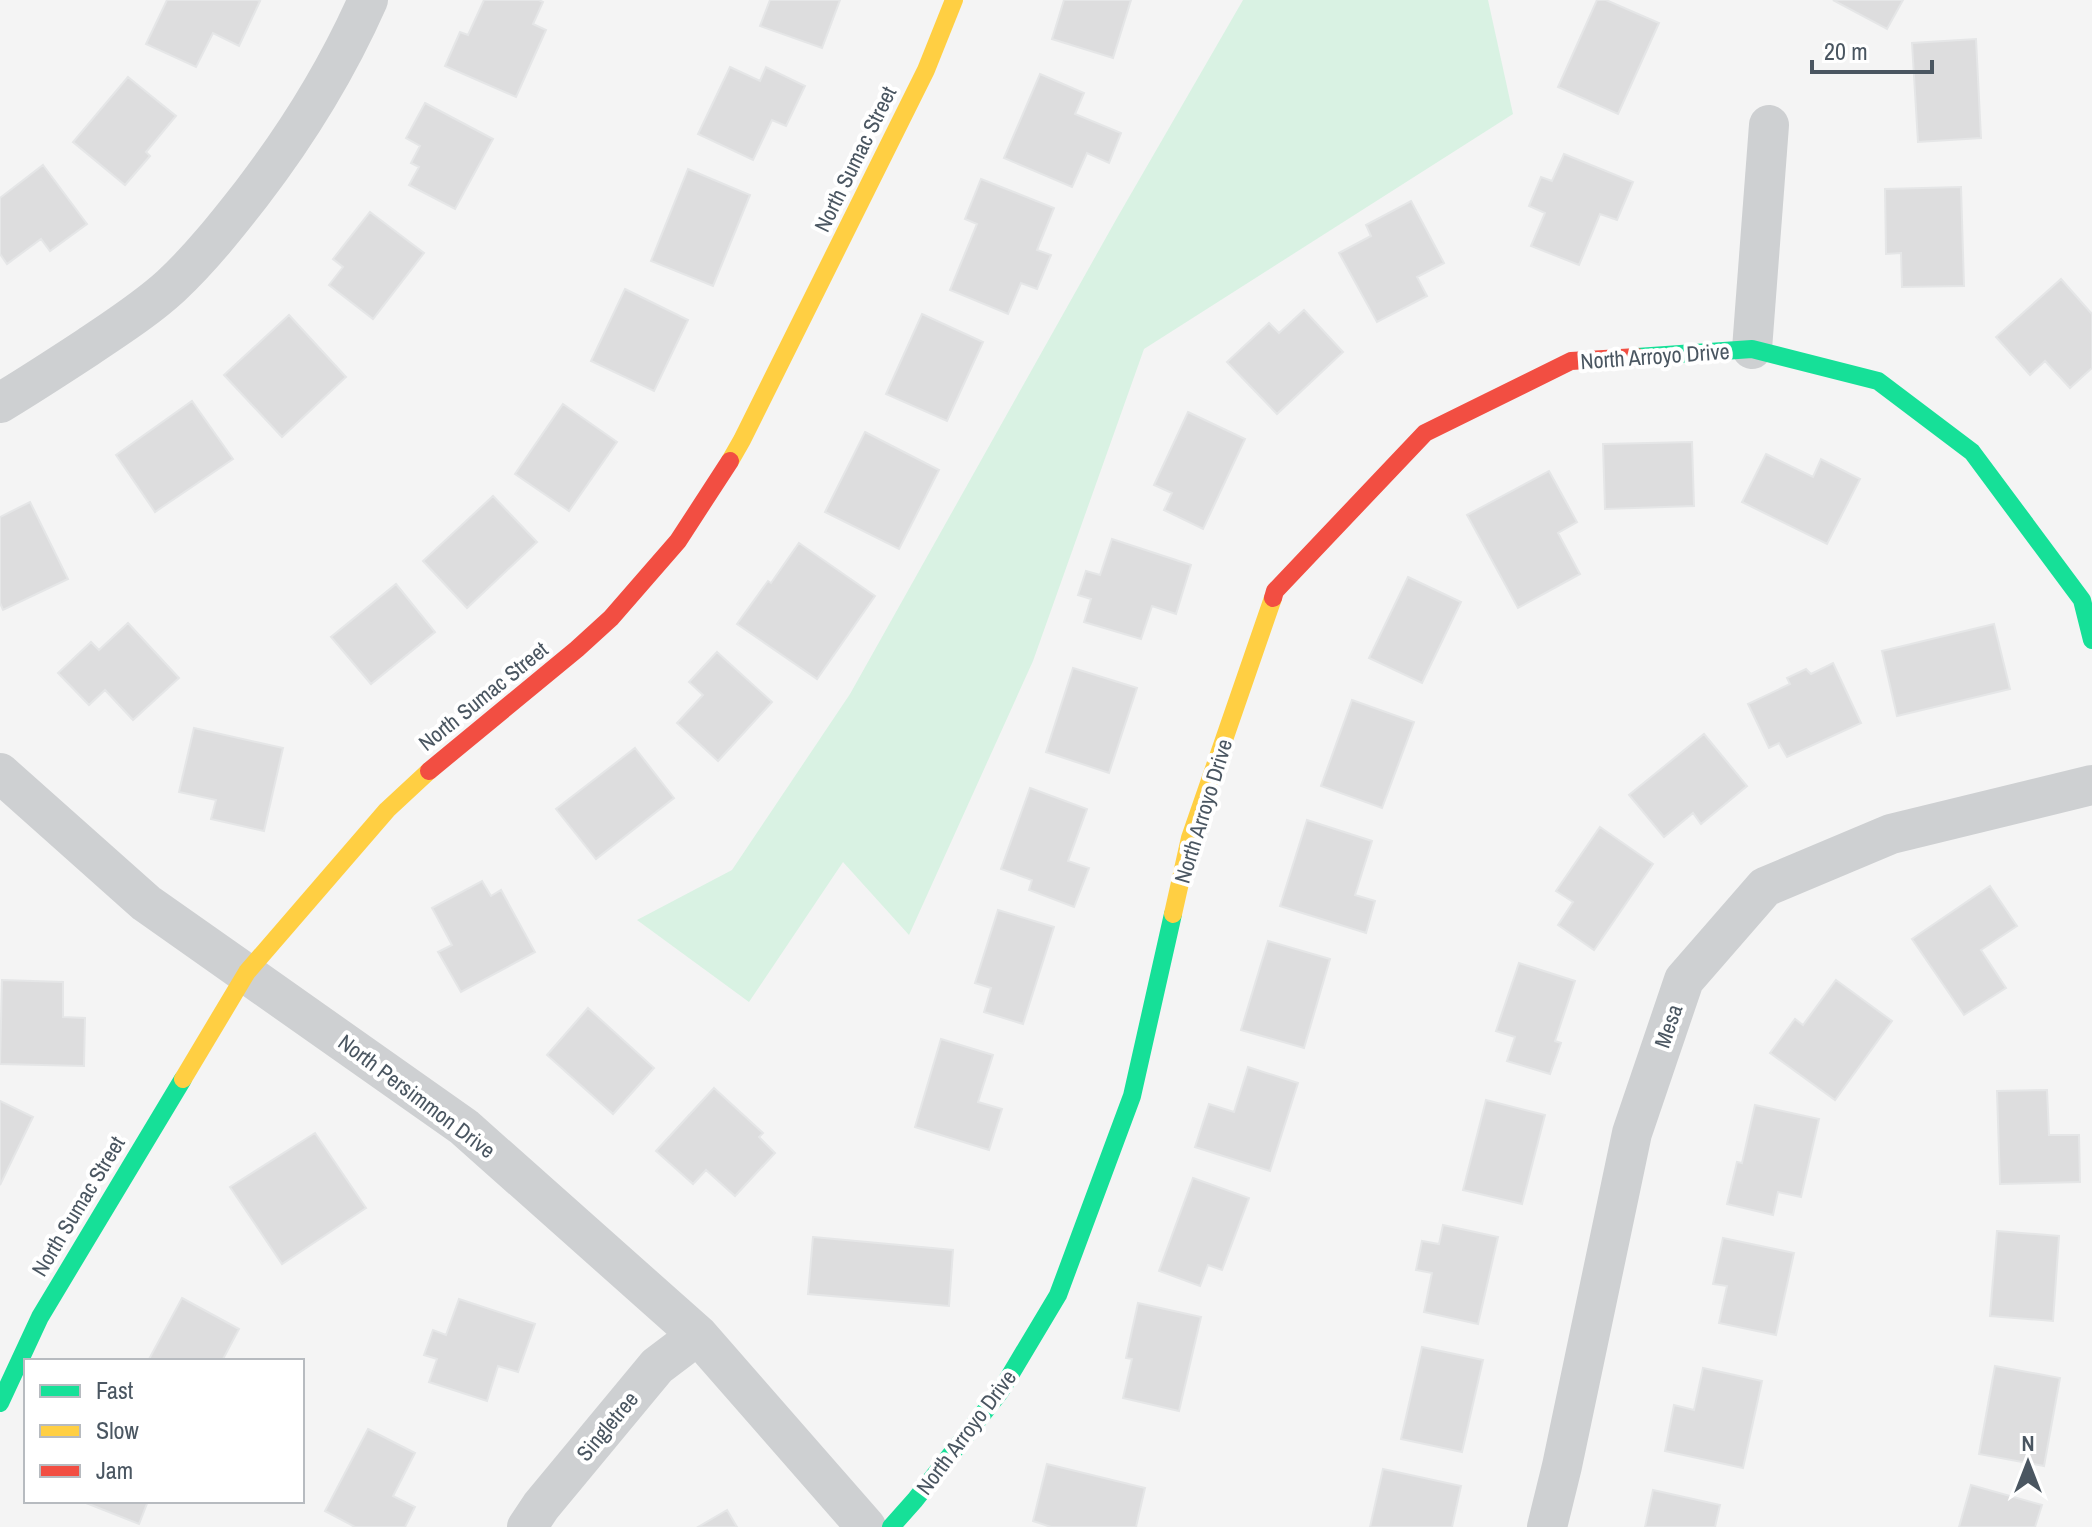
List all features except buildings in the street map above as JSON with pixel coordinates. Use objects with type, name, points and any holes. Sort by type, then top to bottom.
[{"type":"street","points":[[0,403],[122,324],[153,301],[193,263],[280,158],[315,104],[368,0]]},
{"type":"street","name":"North Sumac Street","points":[[0,1403],[40,1317],[247,972],[387,810],[611,618],[678,541],[742,440],[926,70],[954,0]]},
{"type":"street","name":"North Arroyo Drive","points":[[1752,349],[1769,125]]},
{"type":"street","name":"North Arroyo Drive","points":[[891,1527],[1000,1392],[1058,1295],[1132,1096],[1190,838],[1275,591],[1425,433],[1571,361],[1752,349],[1878,381],[1972,452],[2082,600],[2092,640]]},
{"type":"street","name":"North Persimmon Drive","points":[[0,773],[146,903],[464,1127],[698,1335],[866,1527]]},
{"type":"street","name":"Mesa","points":[[1547,1527],[1632,1133],[1684,980],[1765,887],[1891,834],[2092,785]]},
{"type":"street","name":"Singletree","points":[[527,1527],[657,1366],[698,1335]]},
{"type":"green space","points":[[1243,0],[1488,0],[1513,114],[1144,349],[1033,661],[909,935],[843,862],[749,1002],[637,920],[732,870],[850,694]]},
{"type":"traffic: fast","points":[[1637,357],[1752,349],[1878,381],[1972,452],[2082,600],[2092,640]]},
{"type":"traffic: fast","points":[[891,1527],[1000,1392],[1058,1295],[1132,1096],[1173,914]]},
{"type":"traffic: fast","points":[[0,1403],[40,1317],[183,1079]]},
{"type":"traffic: slow","points":[[730,461],[926,70],[954,0]]},
{"type":"traffic: slow","points":[[1173,914],[1190,838],[1273,598]]},
{"type":"traffic: slow","points":[[183,1079],[247,972],[387,810],[429,771]]},
{"type":"traffic: jam","points":[[1273,598],[1275,591],[1425,433],[1571,361],[1637,357]]},
{"type":"traffic: jam","points":[[429,771],[611,618],[678,541],[730,461]]}]
